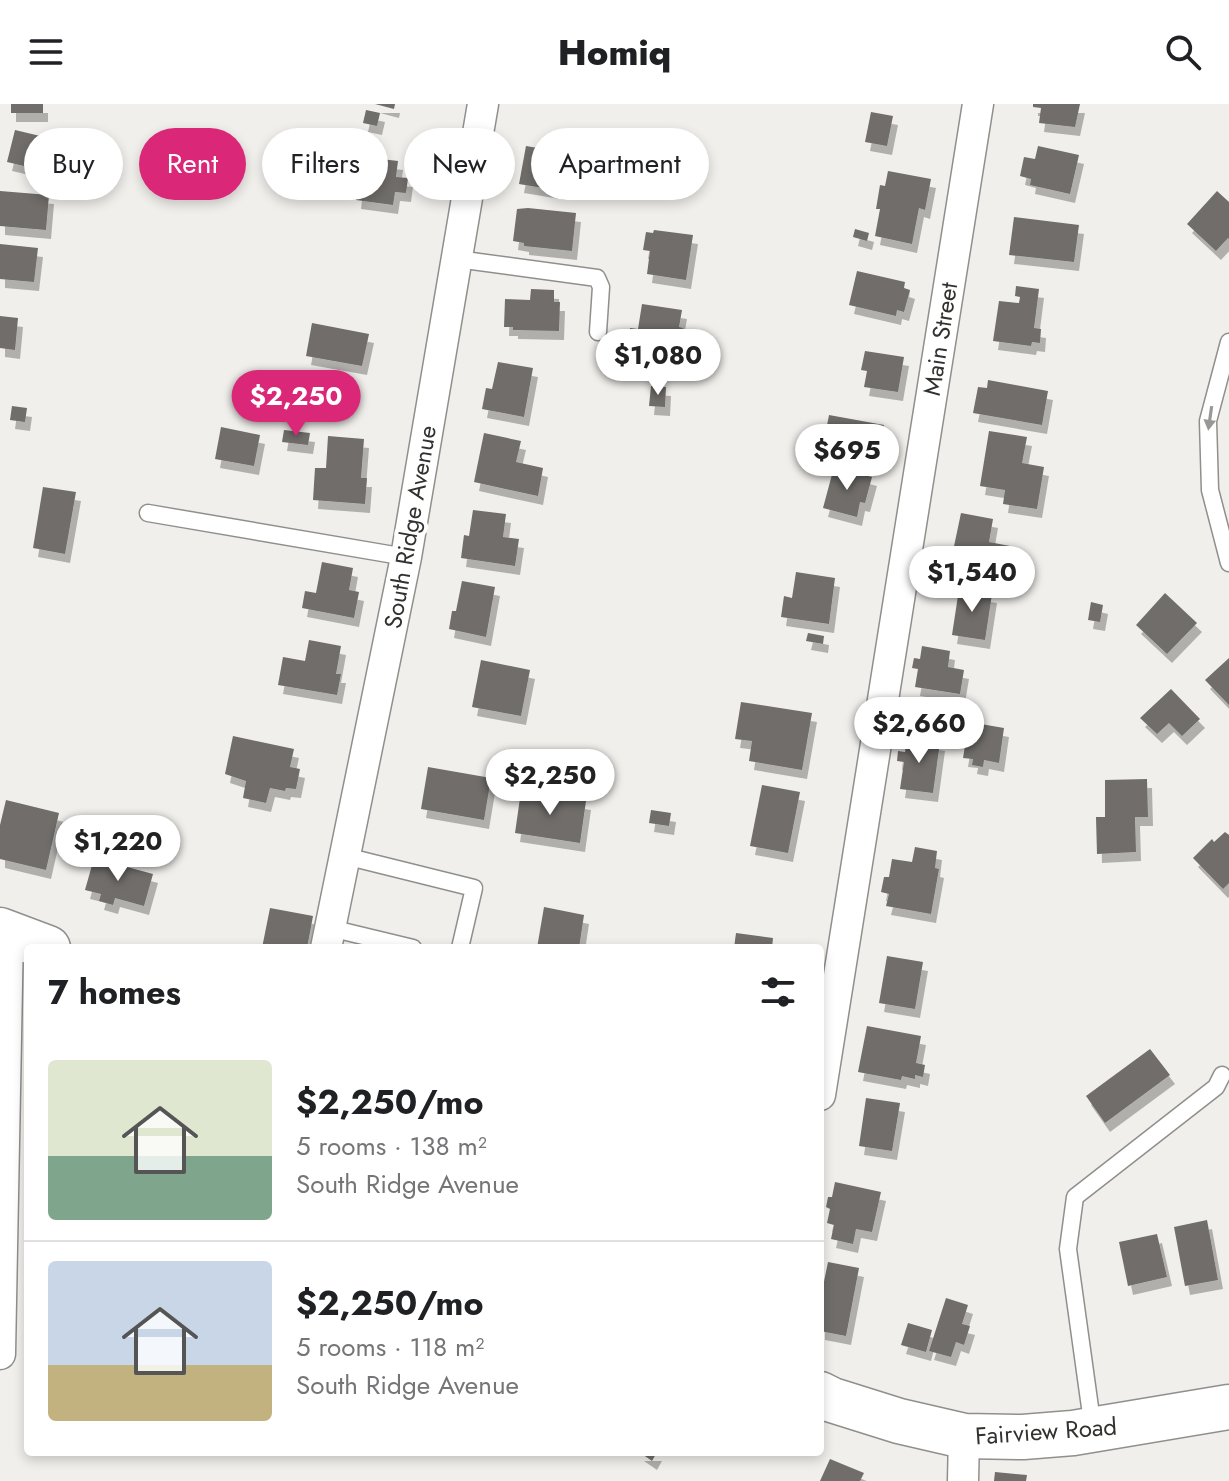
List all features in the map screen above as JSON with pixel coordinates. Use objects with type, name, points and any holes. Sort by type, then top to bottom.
[{"type":"main road","points":[[4,931],[38,944]]},
{"type":"main road","name":"Fairview Road","points":[[824,1396],[899,1421],[964,1436],[1023,1437],[1094,1430],[1229,1407]]},
{"type":"street","name":"South Ridge Avenue","points":[[328,938],[406,557],[483,104]]},
{"type":"street","name":"Main Street","points":[[824,1070],[978,104]]},
{"type":"street","points":[[0,1354],[4,931]]},
{"type":"street","points":[[963,1481],[964,1436]]},
{"type":"lane","points":[[457,259],[597,278],[601,287],[598,332]]},
{"type":"lane","points":[[1229,342],[1208,421],[1210,490],[1229,563]]},
{"type":"lane","points":[[148,513],[406,557]]},
{"type":"lane","points":[[345,856],[474,888],[461,944]]},
{"type":"lane","points":[[328,938],[379,944]]},
{"type":"lane","points":[[1094,1430],[1068,1249],[1075,1197],[1216,1087],[1222,1075]]},
{"type":"building","points":[[11,104],[43,104],[43,113],[11,113]]},
{"type":"building","points":[[375,104],[395,104],[394,109]]},
{"type":"building","points":[[1033,104],[1080,104],[1075,127],[1039,123],[1041,108],[1033,107]]},
{"type":"building","points":[[366,110],[380,113],[377,126],[363,123]]},
{"type":"building","points":[[871,112],[893,116],[887,146],[865,142]]},
{"type":"building","points":[[15,130],[24,132],[24,166],[7,162]]},
{"type":"building","points":[[526,146],[531,147],[531,186],[519,184]]},
{"type":"building","points":[[1038,146],[1079,155],[1070,194],[1030,185],[1031,179],[1020,176],[1024,157],[1035,159]]},
{"type":"building","points":[[388,160],[398,161],[396,177],[404,178],[404,193],[395,192],[393,205],[356,200],[388,200]]},
{"type":"building","points":[[888,171],[931,179],[925,210],[919,208],[912,244],[875,236],[880,185],[885,186]]},
{"type":"building","points":[[0,191],[24,193],[24,200],[49,200],[46,230],[0,226]]},
{"type":"building","points":[[1217,191],[1229,202],[1229,239],[1216,251],[1187,224]]},
{"type":"building","points":[[517,209],[576,213],[572,251],[524,246],[524,243],[513,241]]},
{"type":"building","points":[[1014,217],[1079,225],[1074,262],[1009,255]]},
{"type":"building","points":[[855,229],[869,233],[867,241],[853,237]]},
{"type":"building","points":[[654,230],[693,235],[686,280],[647,274],[650,251],[643,250],[646,232],[653,233]]},
{"type":"building","points":[[0,244],[38,248],[34,282],[0,279]]},
{"type":"building","points":[[857,271],[905,282],[904,288],[910,290],[904,312],[897,310],[896,316],[849,305]]},
{"type":"building","points":[[1016,286],[1039,289],[1034,328],[1041,329],[1040,343],[1032,342],[1031,346],[993,341],[999,301],[1019,303],[1020,297],[1015,296]]},
{"type":"building","points":[[531,289],[554,290],[554,302],[560,302],[559,331],[504,327],[505,299],[530,300]]},
{"type":"building","points":[[642,304],[682,310],[679,327],[683,328],[681,339],[677,339],[675,355],[635,349],[636,346],[628,344],[630,328],[638,329]]},
{"type":"building","points":[[0,316],[18,318],[15,350],[0,348]]},
{"type":"building","points":[[312,323],[369,334],[362,366],[306,356]]},
{"type":"building","points":[[865,351],[904,357],[898,392],[864,387],[867,371],[861,370]]},
{"type":"building","points":[[498,362],[533,368],[524,417],[482,409],[486,388],[492,389]]},
{"type":"building","points":[[988,380],[1048,391],[1042,425],[973,413],[978,387],[987,388]]},
{"type":"building","points":[[651,386],[666,387],[665,407],[649,406]]},
{"type":"building","points":[[12,406],[27,408],[25,422],[10,420]]},
{"type":"building","points":[[829,415],[884,425],[878,455],[823,446]]},
{"type":"building","points":[[221,427],[260,435],[254,466],[215,459]]},
{"type":"building","points":[[284,430],[310,433],[308,445],[282,442]]},
{"type":"building","points":[[989,431],[1027,437],[1022,463],[1044,467],[1037,509],[1003,504],[1005,490],[980,486]]},
{"type":"building","points":[[484,433],[521,441],[516,462],[543,468],[538,496],[474,482]]},
{"type":"building","points":[[328,436],[364,439],[361,478],[367,478],[365,504],[313,500],[315,468],[326,468]]},
{"type":"building","points":[[834,467],[872,477],[865,503],[860,502],[857,517],[823,508]]},
{"type":"building","points":[[43,487],[76,492],[65,554],[33,548]]},
{"type":"building","points":[[473,510],[506,514],[503,537],[519,539],[515,566],[461,558],[464,535],[469,536]]},
{"type":"building","points":[[961,513],[993,519],[989,542],[1010,546],[1007,567],[973,561],[974,555],[953,551]]},
{"type":"building","points":[[322,562],[353,568],[349,590],[359,592],[354,618],[302,608],[305,591],[316,593]]},
{"type":"building","points":[[796,572],[835,578],[829,624],[781,617],[784,596],[792,598]]},
{"type":"building","points":[[462,581],[495,587],[486,637],[449,629]]},
{"type":"building","points":[[959,589],[992,594],[985,640],[952,635]]},
{"type":"building","points":[[1165,593],[1197,623],[1167,654],[1136,625]]},
{"type":"building","points":[[1091,602],[1103,605],[1100,622],[1088,620]]},
{"type":"building","points":[[808,633],[824,636],[823,644],[806,641]]},
{"type":"building","points":[[309,640],[341,646],[336,674],[341,674],[337,695],[278,685],[283,657],[305,661]]},
{"type":"building","points":[[922,646],[950,651],[948,667],[964,670],[960,694],[915,687],[918,669],[912,668],[914,658],[920,659]]},
{"type":"building","points":[[1229,658],[1229,705],[1205,680]]},
{"type":"building","points":[[481,660],[530,670],[521,716],[472,707]]},
{"type":"building","points":[[1171,689],[1200,719],[1182,736],[1169,723],[1157,734],[1140,718]]},
{"type":"building","points":[[741,702],[812,713],[802,770],[749,761],[752,741],[735,739]]},
{"type":"building","points":[[969,722],[1004,728],[999,763],[984,760],[983,767],[972,765],[973,759],[963,758]]},
{"type":"building","points":[[233,736],[294,749],[290,767],[300,769],[296,789],[286,788],[285,791],[270,788],[266,803],[243,798],[246,781],[225,774]]},
{"type":"building","points":[[907,737],[940,742],[933,793],[900,789],[904,762],[897,761],[898,751],[905,752]]},
{"type":"building","points":[[428,767],[491,778],[484,820],[421,809]]},
{"type":"building","points":[[1147,779],[1148,817],[1135,817],[1136,852],[1097,854],[1096,817],[1105,817],[1105,780]]},
{"type":"building","points":[[762,785],[800,792],[788,853],[750,846]]},
{"type":"building","points":[[521,791],[586,801],[580,843],[515,833]]},
{"type":"building","points":[[6,800],[59,813],[46,870],[0,859],[0,825]]},
{"type":"building","points":[[651,810],[671,813],[669,826],[649,823]]},
{"type":"building","points":[[1225,832],[1229,835],[1229,883],[1223,889],[1193,858],[1212,839],[1214,842]]},
{"type":"building","points":[[915,847],[937,851],[935,868],[939,869],[931,914],[886,906],[889,894],[881,892],[884,877],[889,877],[892,859],[912,862]]},
{"type":"building","points":[[94,858],[153,874],[144,906],[115,898],[113,905],[99,901],[101,894],[85,890]]},
{"type":"building","points":[[544,907],[584,915],[580,944],[538,944]]},
{"type":"building","points":[[270,908],[313,916],[308,944],[263,944]]},
{"type":"building","points":[[736,933],[773,938],[772,944],[735,944]]},
{"type":"building","points":[[887,956],[923,962],[915,1009],[879,1003]]},
{"type":"building","points":[[867,1026],[921,1036],[916,1063],[925,1065],[923,1077],[902,1076],[901,1080],[858,1072]]},
{"type":"building","points":[[1150,1049],[1170,1075],[1105,1123],[1086,1096]]},
{"type":"building","points":[[866,1098],[900,1103],[892,1151],[859,1146]]},
{"type":"building","points":[[835,1182],[881,1192],[872,1232],[856,1229],[853,1244],[831,1239],[834,1225],[827,1223],[830,1209],[826,1207]]},
{"type":"building","points":[[1207,1220],[1218,1280],[1185,1286],[1174,1227]]},
{"type":"building","points":[[1157,1234],[1167,1277],[1128,1286],[1119,1242]]},
{"type":"building","points":[[828,1262],[859,1268],[846,1336],[824,1332],[824,1282]]},
{"type":"building","points":[[946,1298],[968,1305],[962,1324],[970,1326],[964,1345],[956,1342],[951,1357],[929,1351]]},
{"type":"building","points":[[908,1323],[932,1330],[926,1352],[901,1345]]},
{"type":"building","points":[[830,1459],[864,1473],[860,1481],[820,1481]]},
{"type":"building","points":[[995,1472],[1027,1475],[1026,1481],[994,1481]]}]
